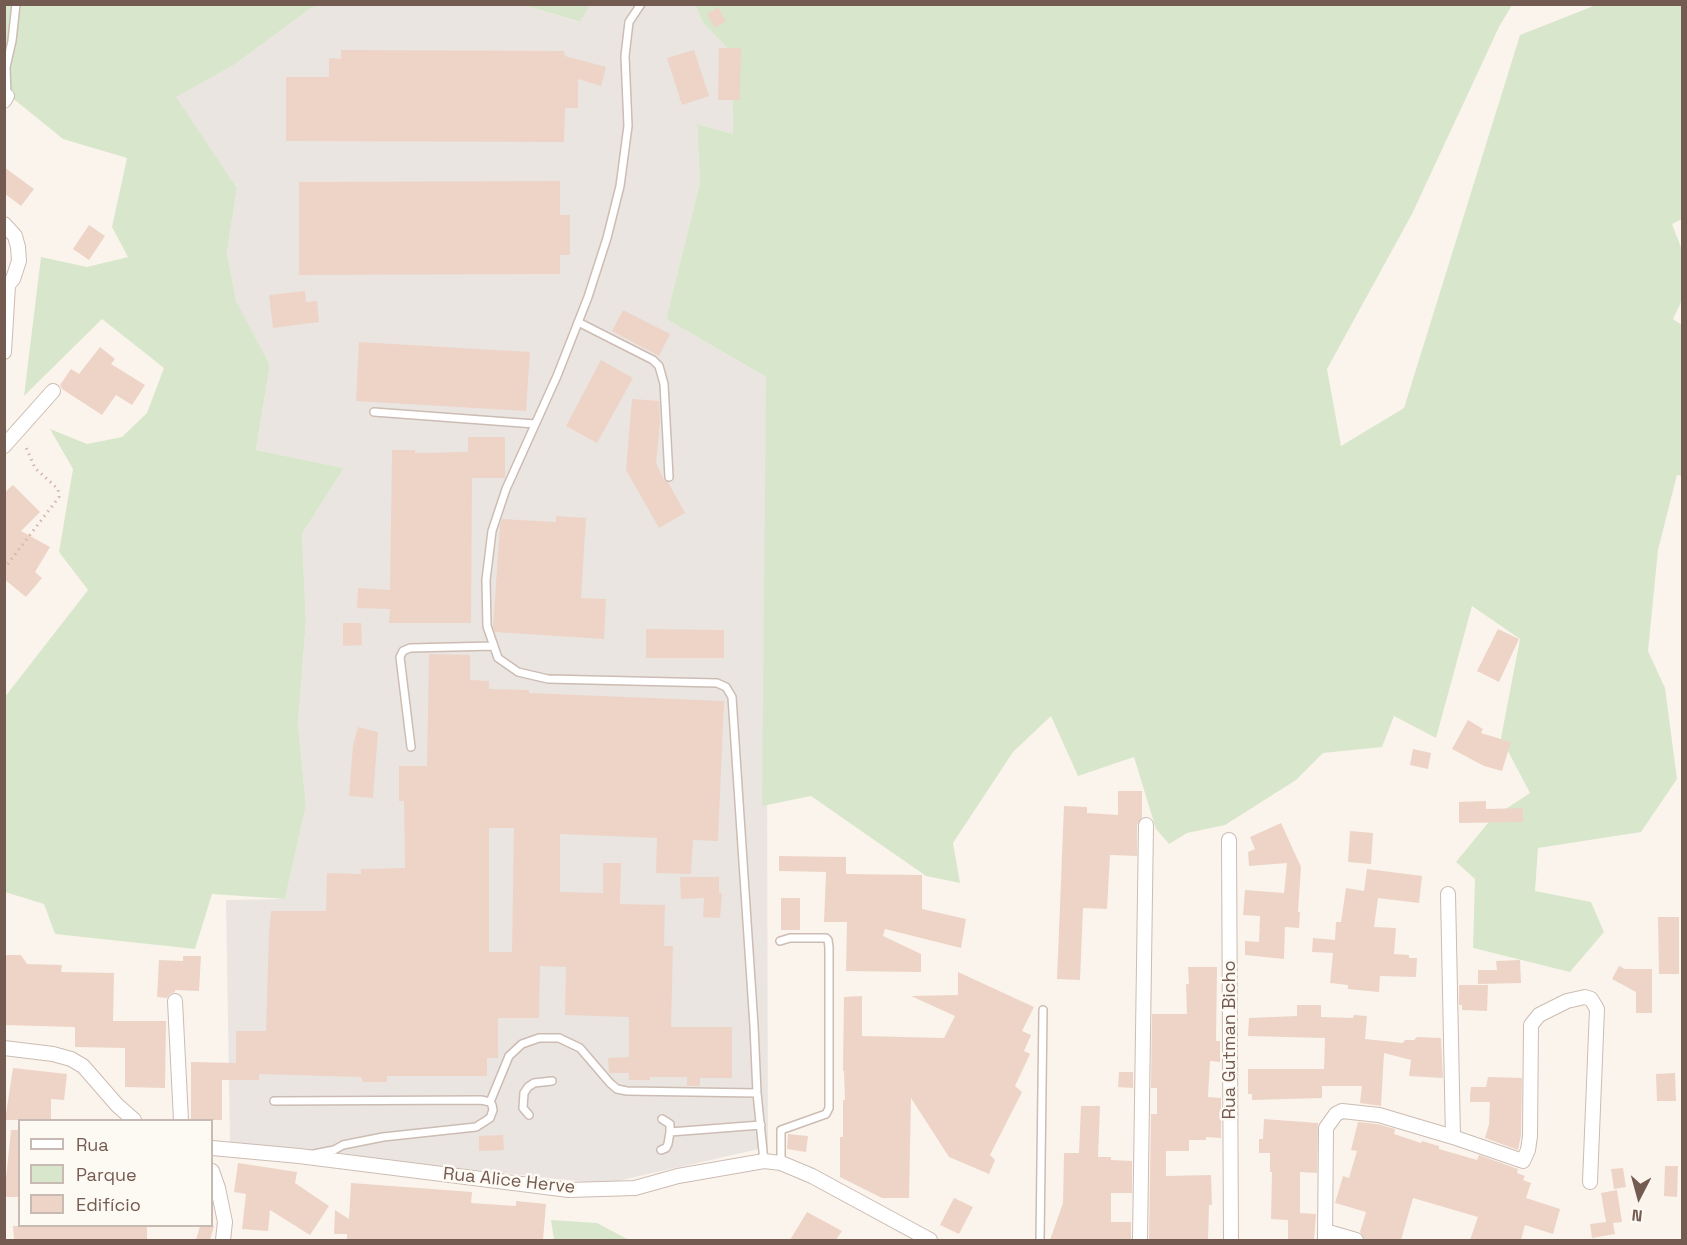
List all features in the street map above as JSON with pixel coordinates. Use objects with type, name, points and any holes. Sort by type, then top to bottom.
[{"type":"street","points":[[4,224],[15,236],[19,261],[6,291],[4,352]]},
{"type":"street","points":[[4,446],[53,391]]},
{"type":"street","points":[[1140,1240],[1146,825]]},
{"type":"street","name":"Rua Gutman Bicho","points":[[1229,840],[1231,1240]]},
{"type":"street","points":[[1449,894],[1454,1137]]},
{"type":"street","points":[[1356,1240],[1325,1236],[1326,1128],[1336,1114],[1342,1111],[1378,1115],[1454,1137],[1522,1161],[1528,1150],[1530,1136],[1531,1025],[1539,1015],[1567,1001],[1585,997],[1591,999],[1597,1009],[1590,1182]]},
{"type":"street","points":[[175,1001],[182,1119]]},
{"type":"street","points":[[4,1048],[53,1054],[71,1059],[83,1066],[117,1105],[133,1119]]},
{"type":"street","name":"Rua Alice Herve","points":[[213,1148],[299,1156],[569,1190],[635,1188],[678,1176],[764,1161],[781,1164],[812,1176],[930,1240]]},
{"type":"street","points":[[213,1174],[225,1222],[223,1240]]},
{"type":"lane","points":[[5,98],[6,67],[12,41],[16,4]]},
{"type":"lane","points":[[641,4],[629,22],[625,56],[628,126],[620,186],[607,238],[579,322],[506,489],[492,531],[486,580],[487,626],[498,658],[518,672],[548,679],[717,682],[726,687],[732,696],[757,1093],[764,1161]]},
{"type":"lane","points":[[579,322],[654,360],[659,366],[664,384],[669,477]]},
{"type":"lane","points":[[374,412],[536,424]]},
{"type":"lane","points":[[411,747],[400,657],[403,651],[410,648],[494,646]]},
{"type":"lane","points":[[780,941],[790,938],[826,938],[829,947],[828,1110],[825,1114],[781,1130],[781,1164]]},
{"type":"lane","points":[[1040,1240],[1043,1010]]},
{"type":"lane","points":[[299,1156],[334,1150],[343,1145],[383,1137],[476,1126],[490,1118],[493,1110],[490,1102],[509,1056],[522,1044],[539,1038],[559,1038],[580,1048],[617,1089],[757,1093]]},
{"type":"lane","points":[[529,1114],[523,1108],[524,1093],[528,1087],[534,1083],[552,1081]]},
{"type":"lane","points":[[274,1101],[481,1100],[490,1102]]},
{"type":"lane","points":[[662,1119],[669,1124],[670,1132],[668,1144],[662,1150]]},
{"type":"lane","points":[[670,1132],[761,1125]]},
{"type":"path","points":[[4,569],[59,497],[58,489],[35,468],[18,432]]},
{"type":"shaded area","points":[[324,5],[524,5],[579,22],[590,5],[695,5],[703,23],[731,52],[733,134],[697,124],[700,182],[666,319],[766,377],[768,1147],[604,1184],[230,1143],[226,900],[285,899],[306,806],[298,724],[306,622],[302,534],[344,468],[256,450],[270,365],[236,302],[227,252],[237,188],[175,97],[234,65],[311,8]]},
{"type":"green space","points":[[5,5],[324,5],[311,8],[234,65],[176,97],[237,188],[227,252],[236,301],[270,365],[256,450],[344,468],[302,534],[306,622],[298,724],[306,806],[285,899],[212,894],[195,949],[55,934],[44,904],[5,892],[4,698],[88,590],[59,552],[73,469],[50,429],[87,444],[122,437],[147,413],[164,368],[102,319],[24,396],[41,257],[87,267],[128,257],[112,227],[127,158],[63,139],[5,92]]},
{"type":"green space","points":[[524,5],[590,5],[580,22]]},
{"type":"green space","points":[[695,5],[1512,5],[1499,27],[1412,214],[1327,369],[1341,446],[1404,408],[1520,35],[1596,5],[1682,5],[1682,219],[1672,224],[1682,250],[1682,300],[1673,319],[1682,325],[1682,476],[1677,475],[1658,550],[1648,651],[1665,688],[1677,779],[1641,832],[1538,848],[1535,891],[1591,902],[1604,932],[1570,972],[1473,948],[1475,879],[1456,862],[1492,818],[1530,793],[1501,738],[1520,639],[1472,606],[1436,738],[1394,716],[1382,747],[1323,753],[1296,780],[1225,825],[1187,833],[1169,844],[1156,829],[1134,757],[1078,776],[1051,716],[1013,752],[953,843],[960,883],[926,876],[811,796],[762,806],[766,377],[666,319],[700,182],[697,124],[733,134],[731,52],[703,23]]},
{"type":"green space","points":[[551,1220],[597,1223],[629,1240],[554,1240]]},
{"type":"building","points":[[718,7],[726,21],[715,28],[707,14]]},
{"type":"building","points":[[719,48],[741,48],[740,100],[718,100]]},
{"type":"building","points":[[341,50],[564,51],[565,56],[606,67],[601,86],[578,79],[578,108],[565,108],[564,142],[286,141],[286,77],[329,77],[329,58],[341,59]]},
{"type":"building","points":[[694,50],[709,96],[682,105],[667,58]]},
{"type":"building","points":[[4,167],[34,189],[21,206],[4,193]]},
{"type":"building","points":[[560,181],[560,215],[570,215],[570,255],[560,255],[560,274],[299,275],[299,182]]},
{"type":"building","points":[[89,225],[105,236],[89,260],[73,249]]},
{"type":"building","points":[[305,291],[306,302],[317,301],[319,322],[273,328],[269,295]]},
{"type":"building","points":[[623,310],[670,334],[659,356],[612,331]]},
{"type":"building","points":[[359,342],[530,352],[526,411],[356,401]]},
{"type":"building","points":[[100,347],[115,359],[111,364],[145,385],[132,405],[116,395],[102,415],[62,389],[60,385],[71,369],[79,374]]},
{"type":"building","points":[[601,360],[633,378],[597,443],[566,426]]},
{"type":"building","points":[[632,399],[659,401],[660,422],[656,463],[685,513],[659,528],[626,470]]},
{"type":"building","points":[[468,437],[505,437],[505,478],[472,478],[471,623],[389,623],[390,609],[357,608],[358,588],[390,590],[392,450],[415,450],[415,453],[468,452]]},
{"type":"building","points":[[13,485],[40,512],[21,531],[50,547],[35,572],[42,578],[26,597],[4,579],[4,493]]},
{"type":"building","points":[[556,516],[586,518],[581,598],[606,599],[604,639],[495,632],[493,628],[502,519],[556,522]]},
{"type":"building","points":[[343,623],[361,623],[362,645],[343,646]]},
{"type":"building","points":[[646,629],[724,630],[724,658],[646,658]]},
{"type":"building","points":[[1498,629],[1519,639],[1499,682],[1477,671]]},
{"type":"building","points":[[429,654],[470,655],[470,680],[489,681],[489,689],[529,690],[529,693],[724,701],[718,841],[693,840],[691,874],[656,873],[657,838],[560,834],[560,892],[603,893],[603,863],[621,863],[620,904],[665,905],[664,946],[673,946],[671,1027],[732,1027],[732,1078],[700,1078],[700,1086],[687,1086],[687,1077],[650,1077],[650,1080],[629,1080],[629,1073],[609,1073],[608,1058],[629,1057],[629,1017],[565,1015],[566,967],[540,966],[539,1018],[498,1018],[498,1058],[487,1058],[487,1076],[387,1076],[387,1082],[363,1082],[361,1077],[259,1074],[259,1080],[222,1080],[222,1120],[191,1119],[191,1062],[236,1063],[236,1031],[266,1031],[271,911],[326,911],[327,873],[361,874],[361,869],[405,868],[404,801],[399,801],[399,766],[427,766]],"holes":[[[489,828],[514,828],[512,952],[489,952]]]},
{"type":"building","points":[[1468,720],[1483,729],[1481,733],[1511,742],[1502,771],[1484,766],[1452,749]]},
{"type":"building","points":[[358,727],[378,732],[373,798],[349,796],[353,745]]},
{"type":"building","points":[[1413,749],[1431,753],[1428,769],[1410,765]]},
{"type":"building","points":[[1118,791],[1142,791],[1142,817],[1137,825],[1137,856],[1110,855],[1107,909],[1083,908],[1080,980],[1057,979],[1064,806],[1087,807],[1087,813],[1118,815]]},
{"type":"building","points":[[1486,801],[1486,809],[1523,808],[1523,822],[1459,823],[1459,802]]},
{"type":"building","points":[[1281,823],[1301,867],[1299,928],[1285,927],[1284,959],[1245,955],[1245,941],[1259,942],[1260,916],[1243,915],[1245,890],[1284,893],[1287,863],[1249,866],[1248,852],[1255,849],[1250,837]]},
{"type":"building","points":[[1350,831],[1373,833],[1371,864],[1348,862]]},
{"type":"building","points":[[779,856],[846,857],[846,874],[922,875],[922,909],[966,919],[961,948],[885,929],[883,936],[921,954],[921,972],[846,971],[847,922],[824,922],[826,872],[779,871]]},
{"type":"building","points":[[1367,869],[1422,876],[1419,903],[1378,898],[1374,927],[1396,928],[1394,954],[1417,958],[1416,977],[1380,976],[1379,992],[1348,989],[1348,985],[1330,983],[1333,953],[1312,952],[1313,938],[1335,940],[1336,922],[1341,922],[1346,888],[1364,891]]},
{"type":"building","points":[[680,877],[719,877],[719,893],[722,893],[720,918],[703,917],[704,898],[681,899]]},
{"type":"building","points":[[781,898],[800,898],[800,930],[781,930]]},
{"type":"building","points":[[1658,917],[1679,917],[1679,974],[1659,974]]},
{"type":"building","points":[[4,955],[21,955],[27,964],[62,965],[61,972],[114,973],[113,1021],[166,1021],[165,1088],[125,1087],[125,1048],[75,1047],[75,1027],[4,1025]]},
{"type":"building","points":[[183,956],[201,956],[199,991],[175,990],[167,998],[157,997],[159,960],[183,961]]},
{"type":"building","points":[[1520,960],[1521,983],[1478,984],[1478,970],[1497,970],[1496,961]]},
{"type":"building","points":[[1619,966],[1625,969],[1652,969],[1652,1013],[1636,1013],[1636,992],[1612,979]]},
{"type":"building","points":[[1188,967],[1217,967],[1216,1041],[1220,1041],[1220,1062],[1210,1061],[1208,1097],[1221,1098],[1221,1138],[1206,1137],[1206,1140],[1189,1140],[1189,1151],[1166,1151],[1166,1176],[1211,1175],[1212,1205],[1209,1205],[1208,1240],[1149,1240],[1151,1114],[1157,1114],[1157,1088],[1151,1088],[1152,1014],[1187,1014]]},
{"type":"building","points":[[958,972],[1034,1007],[1022,1031],[1031,1035],[1024,1051],[1030,1054],[1015,1086],[1022,1092],[990,1155],[995,1160],[989,1174],[949,1157],[911,1098],[909,1198],[882,1198],[840,1177],[840,1137],[843,1137],[843,1100],[845,1100],[844,997],[862,996],[862,1036],[944,1038],[955,1016],[911,996],[958,995]]},
{"type":"building","points":[[1459,985],[1488,985],[1487,1011],[1462,1010],[1462,1005],[1459,1005]]},
{"type":"building","points":[[1297,1005],[1321,1005],[1321,1017],[1367,1016],[1365,1039],[1403,1043],[1405,1040],[1414,1040],[1417,1037],[1441,1038],[1443,1078],[1409,1076],[1411,1060],[1384,1053],[1381,1106],[1360,1103],[1362,1086],[1322,1086],[1322,1098],[1252,1100],[1252,1094],[1248,1094],[1248,1069],[1324,1069],[1325,1038],[1248,1036],[1249,1018],[1297,1016]]},
{"type":"building","points":[[13,1068],[67,1074],[64,1100],[51,1099],[51,1119],[5,1120]]},
{"type":"building","points":[[1119,1072],[1133,1072],[1133,1088],[1118,1087]]},
{"type":"building","points":[[1675,1073],[1676,1101],[1657,1101],[1656,1074]]},
{"type":"building","points":[[1488,1077],[1522,1078],[1521,1135],[1518,1150],[1485,1138],[1489,1124],[1490,1102],[1470,1102],[1471,1087],[1486,1087]]},
{"type":"building","points":[[1081,1106],[1100,1106],[1098,1157],[1132,1161],[1132,1193],[1111,1193],[1111,1222],[1131,1222],[1131,1240],[1050,1240],[1063,1203],[1064,1153],[1079,1153]]},
{"type":"building","points":[[1264,1119],[1318,1123],[1317,1173],[1300,1172],[1300,1213],[1316,1214],[1314,1240],[1288,1240],[1288,1220],[1271,1219],[1270,1153],[1259,1153],[1259,1139],[1263,1139]]},
{"type":"building","points":[[1358,1122],[1395,1129],[1394,1134],[1439,1146],[1439,1149],[1477,1160],[1479,1155],[1518,1169],[1517,1173],[1525,1176],[1523,1180],[1531,1183],[1526,1198],[1560,1209],[1553,1234],[1525,1225],[1521,1240],[1470,1240],[1478,1217],[1413,1198],[1401,1240],[1365,1240],[1360,1232],[1366,1212],[1335,1203],[1343,1176],[1349,1178],[1357,1151],[1351,1150]]},
{"type":"building","points":[[11,1130],[18,1130],[18,1197],[4,1197]]},
{"type":"building","points":[[788,1134],[808,1136],[806,1152],[787,1149]]},
{"type":"building","points":[[503,1135],[504,1150],[479,1151],[479,1136]]},
{"type":"building","points":[[238,1163],[297,1172],[295,1183],[329,1206],[310,1235],[270,1210],[268,1231],[242,1229],[246,1194],[234,1192]]},
{"type":"building","points":[[1665,1166],[1678,1166],[1677,1197],[1664,1196]]},
{"type":"building","points":[[1623,1168],[1626,1187],[1614,1189],[1611,1169]]},
{"type":"building","points":[[351,1183],[472,1192],[471,1203],[516,1206],[516,1201],[546,1204],[543,1240],[347,1240],[347,1234],[334,1234],[335,1210],[349,1219]]},
{"type":"building","points":[[1617,1190],[1622,1222],[1613,1223],[1615,1234],[1592,1238],[1590,1224],[1606,1222],[1601,1193]]},
{"type":"building","points":[[954,1198],[973,1207],[959,1234],[940,1225]]},
{"type":"building","points":[[807,1212],[842,1231],[836,1240],[790,1240]]},
{"type":"building","points":[[13,1226],[147,1227],[147,1239],[14,1240]]},
{"type":"building","points":[[214,1226],[210,1240],[196,1240],[200,1227]]}]
